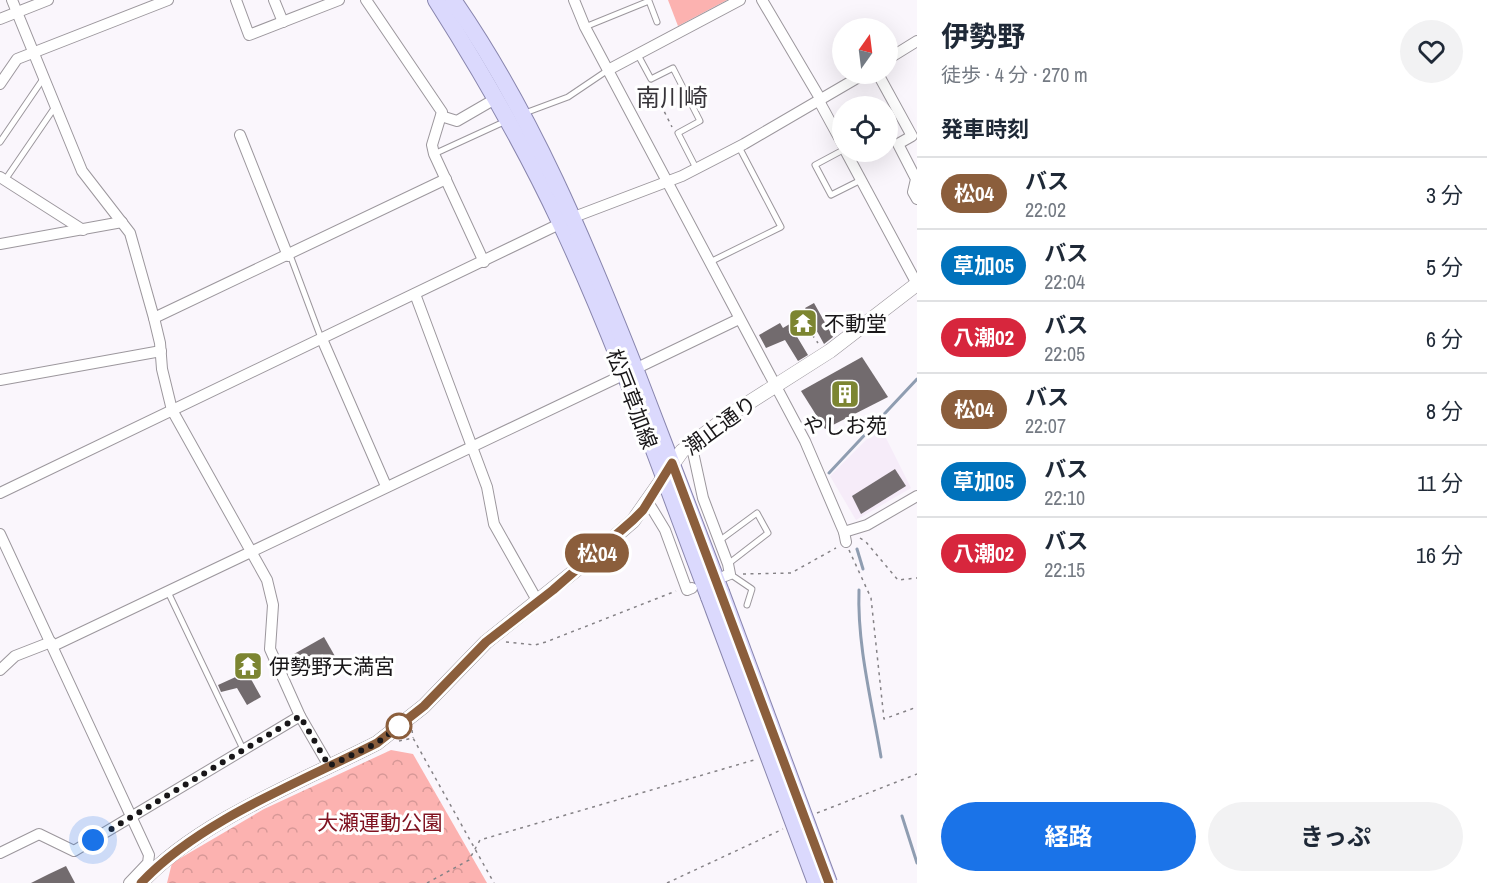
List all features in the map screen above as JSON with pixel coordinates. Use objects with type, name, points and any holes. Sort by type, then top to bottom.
[{"type":"main road","name":"松戸草加線","points":[[436,0],[495,99],[515,117]]},
{"type":"main road","name":"松戸草加線","points":[[453,0],[567,221],[668,470],[723,581],[829,883]]},
{"type":"main road","name":"松戸草加線","points":[[723,581],[816,883]]},
{"type":"street","points":[[12,0],[82,171],[122,222],[132,239],[154,318],[162,369],[172,410],[251,551],[272,596],[270,649],[300,716],[329,766]]},
{"type":"street","points":[[0,19],[48,0]]},
{"type":"street","points":[[0,84],[17,59],[155,2],[168,0]]},
{"type":"street","points":[[236,0],[249,35],[339,0]]},
{"type":"street","points":[[274,0],[283,22]]},
{"type":"street","points":[[366,0],[442,112],[432,145],[434,154],[484,261]]},
{"type":"street","points":[[574,0],[585,27],[805,441],[845,537],[917,496]]},
{"type":"street","points":[[608,70],[740,0]]},
{"type":"street","points":[[762,0],[832,124]]},
{"type":"street","points":[[898,53],[917,41]]},
{"type":"street","points":[[0,493],[567,221],[668,183],[739,147],[847,84]]},
{"type":"street","points":[[883,84],[912,136],[898,144],[916,179],[913,192],[917,199]]},
{"type":"street","points":[[441,116],[457,121],[495,99]]},
{"type":"street","points":[[240,135],[289,256]]},
{"type":"street","points":[[851,162],[917,284]]},
{"type":"street","points":[[3,178],[83,230]]},
{"type":"street","points":[[154,318],[289,256],[446,179]]},
{"type":"street","points":[[0,244],[122,222]]},
{"type":"street","name":"潮止通り","points":[[141,883],[162,863],[218,825],[377,743],[424,706],[486,642],[538,602],[633,520],[648,502],[668,470],[691,443],[825,354],[917,284]]},
{"type":"street","points":[[415,294],[487,487],[498,535],[538,602]]},
{"type":"street","points":[[0,670],[15,656],[52,644],[168,592],[739,319]]},
{"type":"street","points":[[322,339],[386,486]]},
{"type":"street","points":[[0,380],[160,351]]},
{"type":"street","points":[[691,443],[703,498],[719,542],[723,581]]},
{"type":"street","points":[[648,502],[665,530],[690,589]]},
{"type":"street","points":[[0,534],[149,855],[148,862],[129,883]]},
{"type":"street","points":[[0,853],[39,834],[74,852],[300,716]]},
{"type":"lane","points":[[585,27],[649,1],[657,22]]},
{"type":"lane","points":[[638,55],[651,79],[673,68],[700,121],[678,133],[696,169]]},
{"type":"lane","points":[[434,154],[515,117],[568,97],[608,70]]},
{"type":"lane","points":[[0,142],[43,79]]},
{"type":"lane","points":[[3,178],[55,107]]},
{"type":"lane","points":[[710,262],[781,227],[739,147]]},
{"type":"lane","points":[[832,156],[815,165],[831,195],[861,180]]},
{"type":"lane","points":[[289,256],[322,339]]},
{"type":"lane","points":[[719,542],[757,513],[768,533],[723,581],[752,590],[747,605]]},
{"type":"lane","points":[[168,592],[243,749]]},
{"type":"path","points":[[651,79],[650,83],[674,131],[678,133]]},
{"type":"path","points":[[808,328],[825,354]]},
{"type":"path","points":[[723,581],[791,573],[845,537],[866,542],[898,580],[917,578]]},
{"type":"path","points":[[845,537],[871,598],[884,719],[917,707]]},
{"type":"path","points":[[502,643],[517,641],[535,645],[546,642],[659,598],[690,589]]},
{"type":"path","points":[[377,743],[413,738],[494,883]]},
{"type":"path","points":[[427,883],[469,860],[474,847],[480,840],[755,760]]},
{"type":"shaded area","points":[[880,426],[911,488],[856,520],[830,476]]},
{"type":"green space","points":[[668,0],[727,0],[678,26]]},
{"type":"green space","name":"大瀬運動公園","points":[[391,750],[413,754],[487,883],[167,883],[172,863],[264,809]]},
{"type":"building","points":[[814,303],[833,337],[824,344],[813,324],[796,335],[808,355],[798,361],[785,340],[766,348],[759,335],[780,323],[783,328],[808,313],[805,308]]},
{"type":"building","name":"やしお苑","points":[[862,357],[888,397],[825,429],[801,391]]},
{"type":"building","points":[[895,469],[906,486],[861,514],[852,496]]},
{"type":"building","points":[[324,637],[336,658],[305,675],[294,654]]},
{"type":"building","points":[[238,656],[243,665],[251,660],[254,670],[247,672],[261,697],[247,705],[237,688],[221,692],[218,685],[240,675],[234,657]]},
{"type":"building","points":[[66,866],[75,883],[31,883],[49,874]]},
{"type":"waterway","points":[[829,473],[917,379]]},
{"type":"waterway","points":[[857,549],[863,569]]},
{"type":"waterway","points":[[859,590],[860,632],[881,757]]},
{"type":"waterway","points":[[902,816],[917,863]]},
{"type":"bus line","name":"松04","points":[[141,883],[162,863],[218,825],[256,803],[377,743],[394,731],[424,706],[486,642],[553,590],[633,520],[643,510],[672,463],[829,883]]},
{"type":"place","name":"不動堂","points":[[803,323]]},
{"type":"place","name":"やしお苑","points":[[845,394]]},
{"type":"place","name":"伊勢野天満宮","points":[[248,666]]},
{"type":"district","name":"南川崎","points":[[672,97]]},
{"type":"route","points":[[93,840],[300,716],[329,766],[377,743],[399,726]]}]
